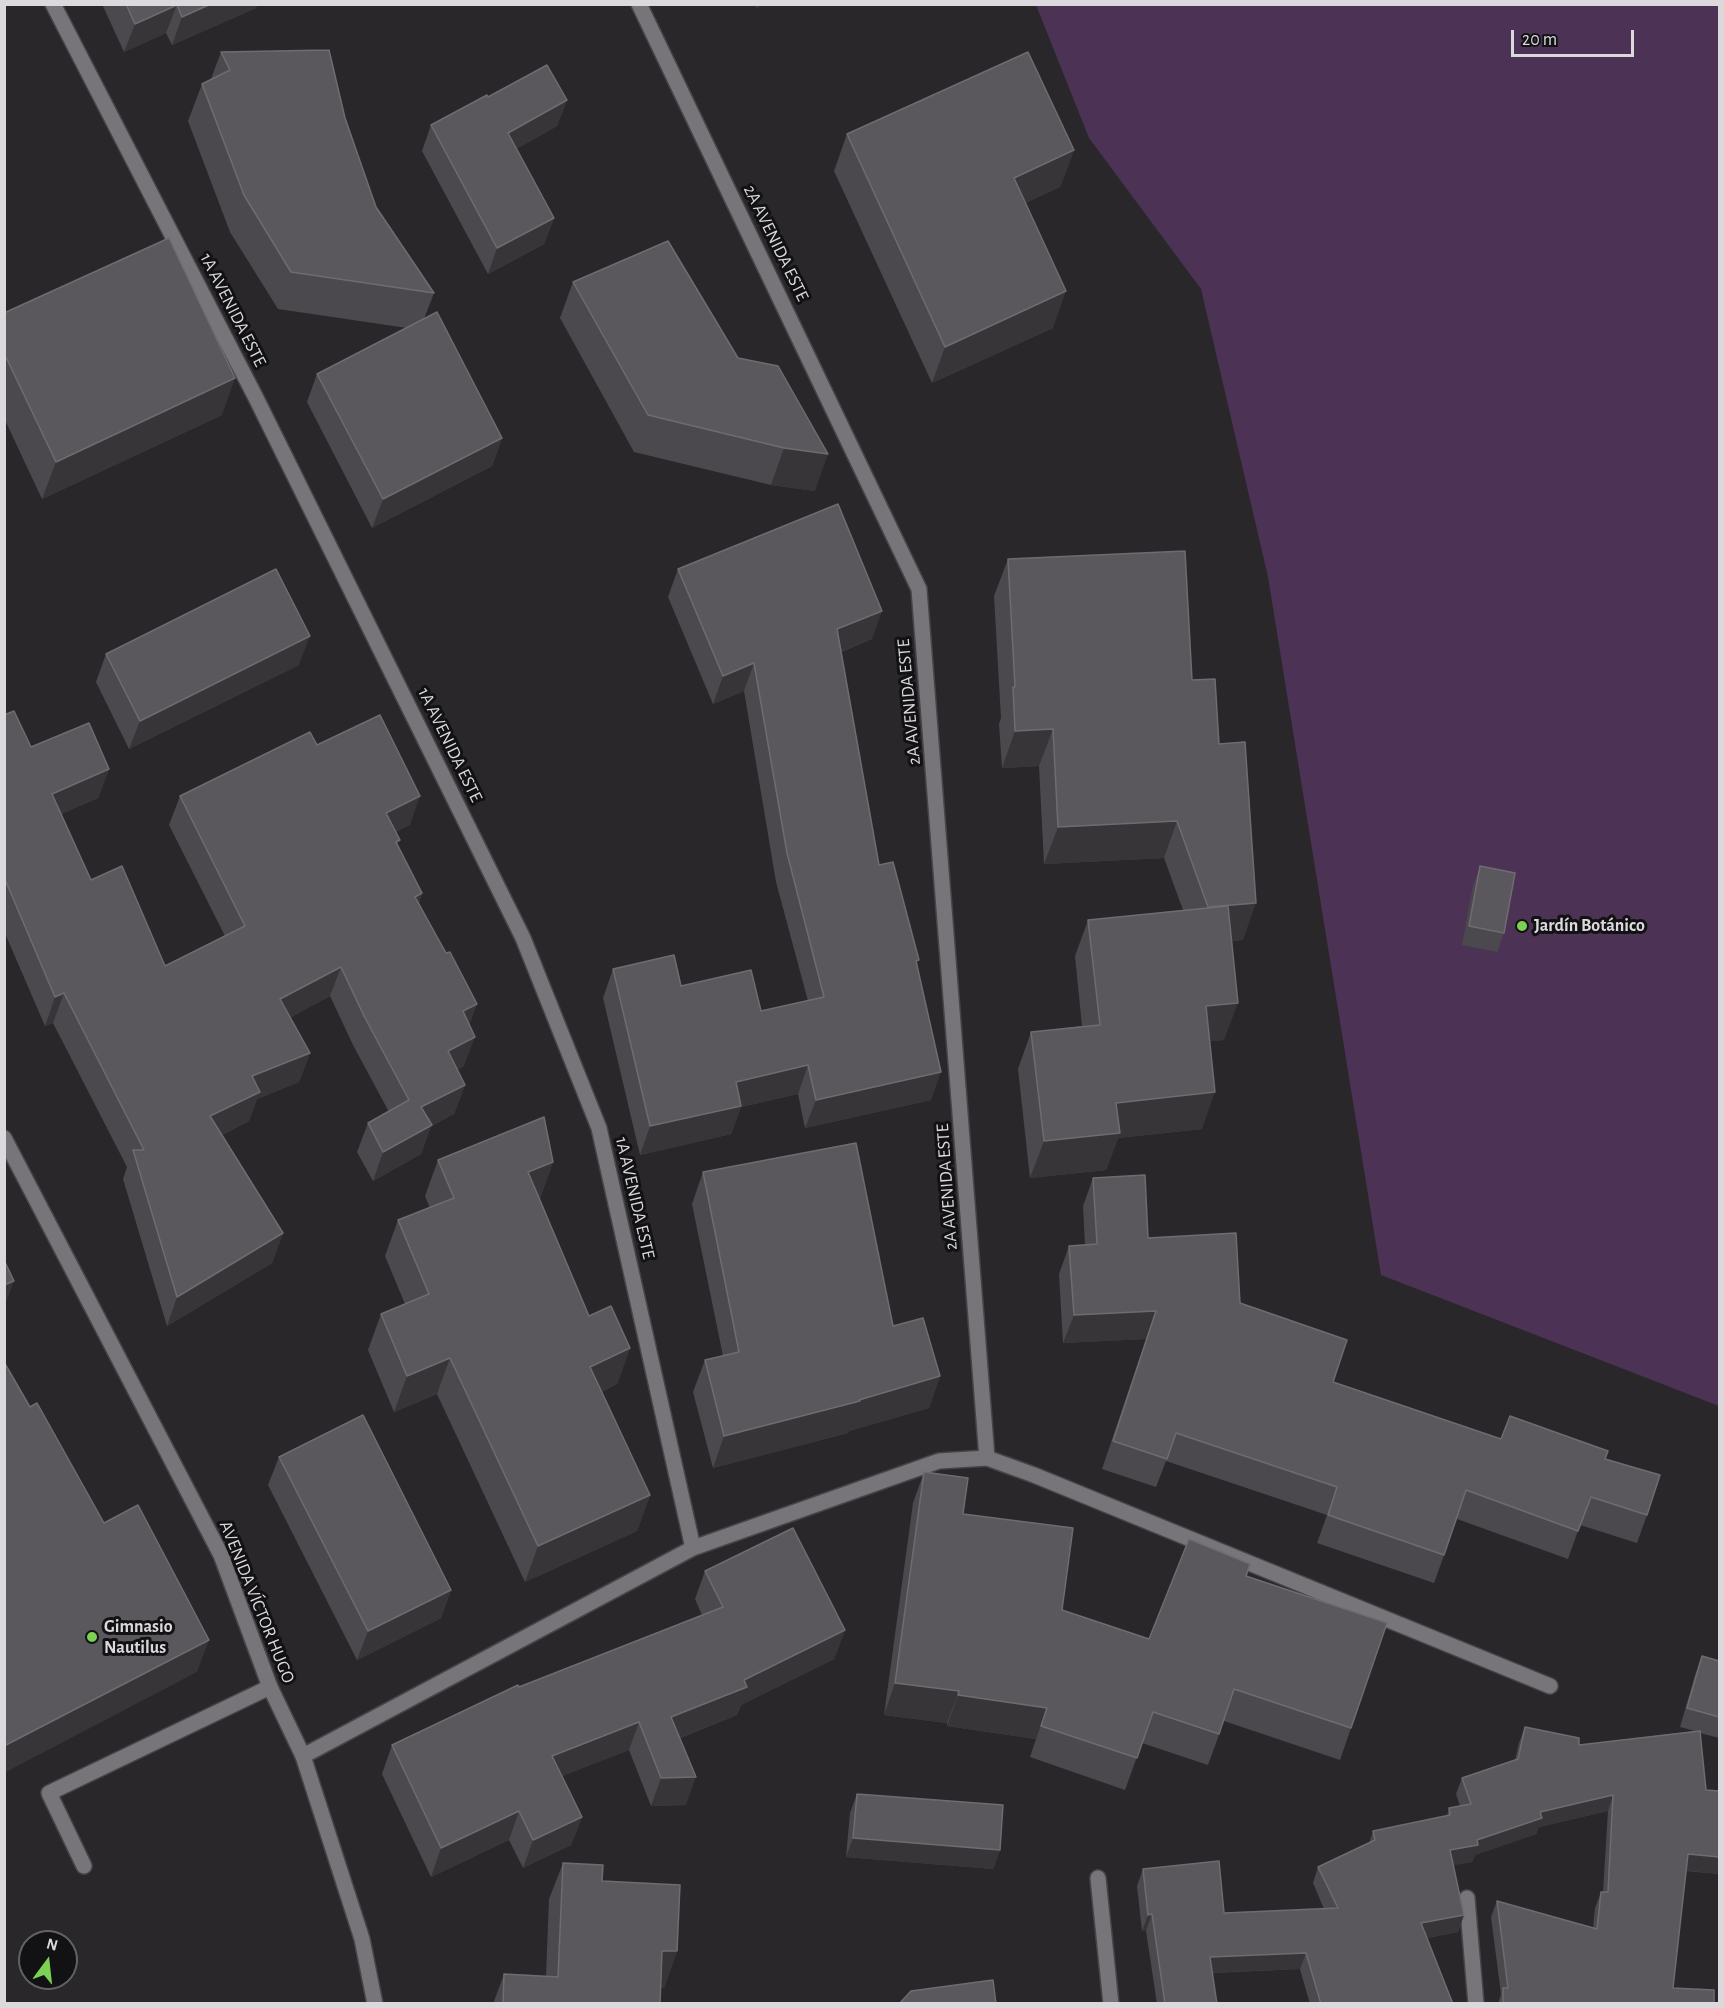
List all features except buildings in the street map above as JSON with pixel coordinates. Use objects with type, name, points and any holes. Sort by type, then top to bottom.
[{"type":"street","name":"1A AVENIDA ESTE","points":[[53,4],[256,398],[524,938],[599,1128],[693,1548]]},
{"type":"street","name":"2A AVENIDA ESTE","points":[[639,4],[920,590],[987,1458]]},
{"type":"street","name":"AVENIDA VÍCTOR HUGO","points":[[4,1138],[221,1555],[270,1687],[303,1755],[362,1939],[375,2004]]},
{"type":"street","points":[[303,1755],[693,1548],[939,1461],[987,1458],[1034,1475],[1550,1686]]},
{"type":"street","points":[[84,1866],[49,1793],[270,1687]]},
{"type":"street","points":[[1098,1878],[1111,2004]]},
{"type":"street","points":[[1467,1898],[1476,2004]]},
{"type":"shaded area","name":"Jardín Botánico","points":[[1036,5],[1719,5],[1719,1406],[1381,1275],[1268,577],[1201,289],[1089,138]]},
{"type":"place","name":"Jardín Botánico","points":[[1522,926]]},
{"type":"place","name":"Gimnasio Nautilus","points":[[92,1637]]}]
